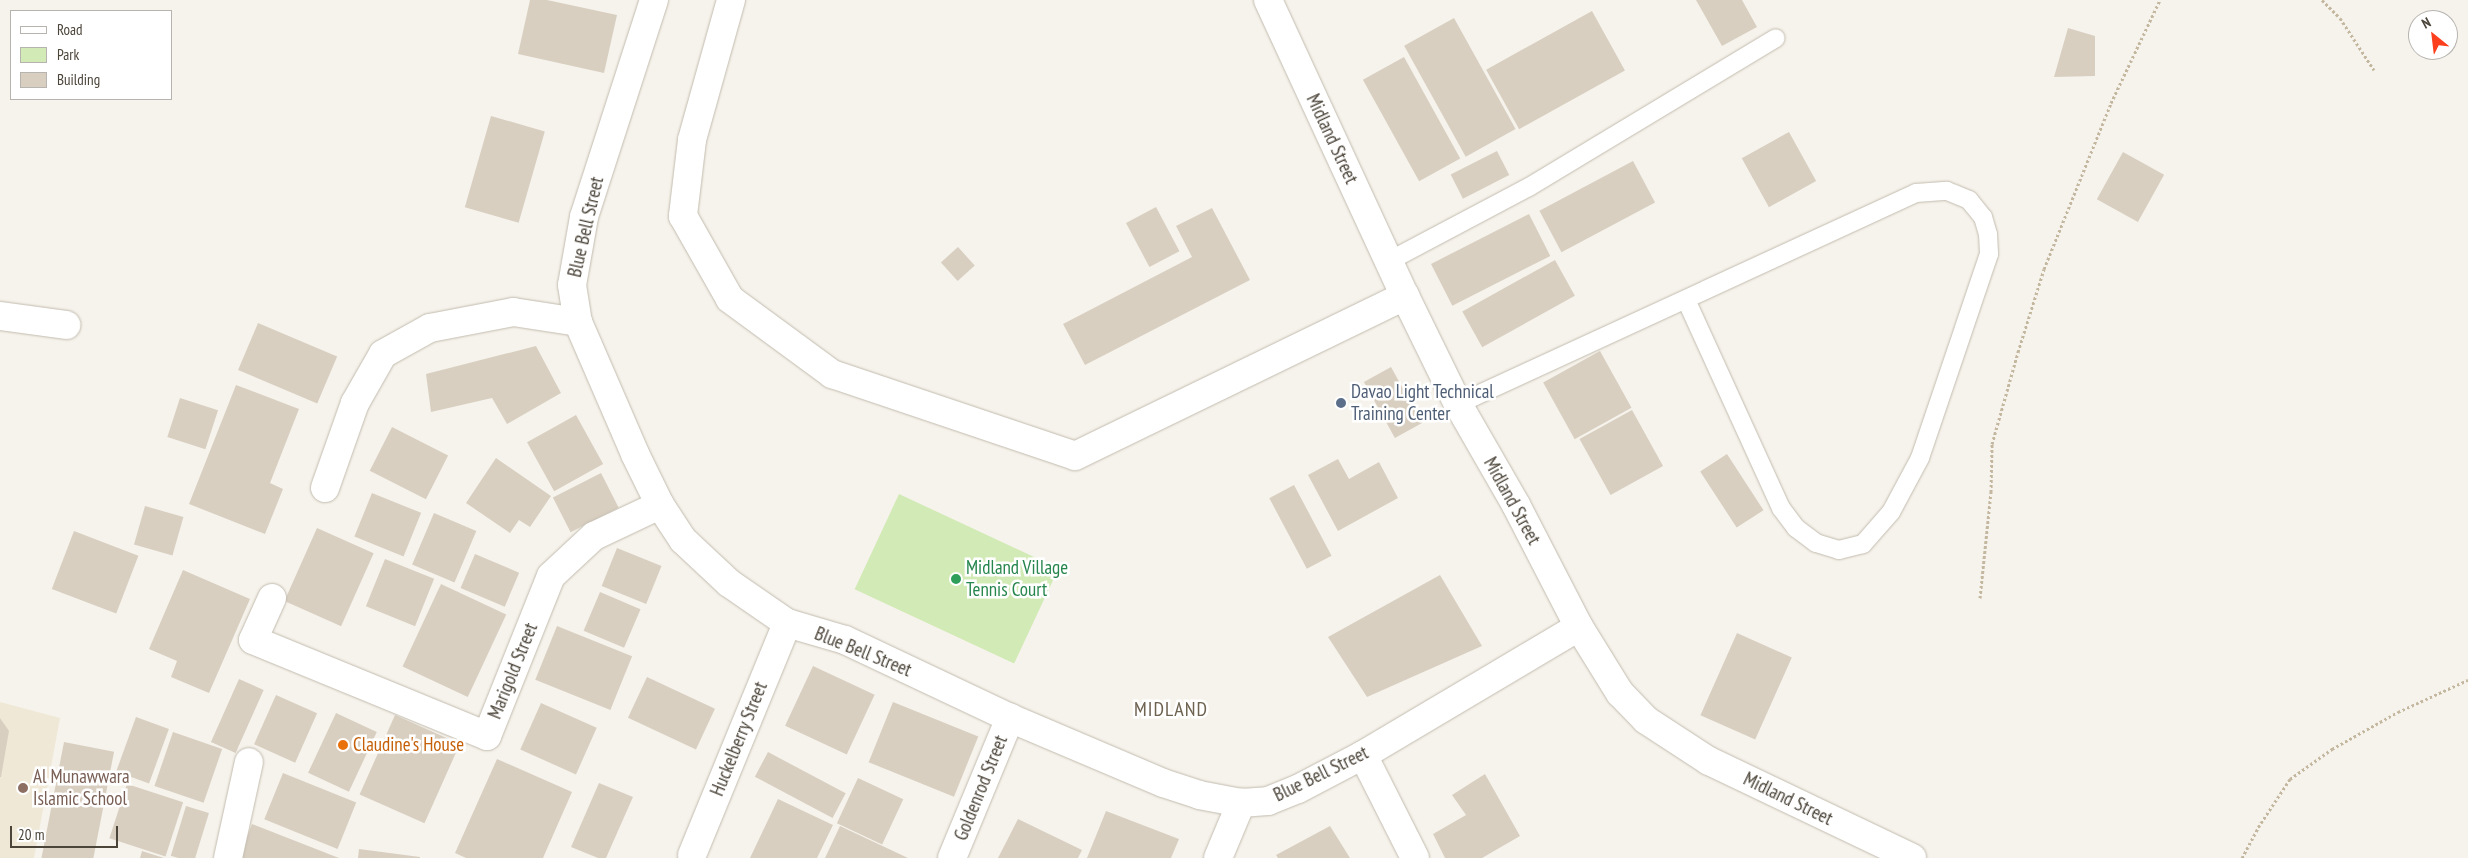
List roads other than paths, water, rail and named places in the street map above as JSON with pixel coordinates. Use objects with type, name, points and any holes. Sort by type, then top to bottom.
[{"type":"street","name":"Blue Bell Street","points":[[654,0],[584,218],[572,285],[578,322],[635,454],[660,505],[683,540],[729,583],[787,623],[845,640],[1010,718],[1163,783],[1199,795],[1241,803],[1268,801],[1298,789],[1363,755],[1579,627]]},
{"type":"street","points":[[732,0],[692,140],[683,216],[730,299],[832,374],[1076,456],[1405,296]]},
{"type":"street","name":"Midland Street","points":[[1268,0],[1405,296],[1458,404],[1516,505],[1579,627],[1620,693],[1646,720],[1709,761],[1912,858]]},
{"type":"street","points":[[326,488],[355,403],[383,354],[430,328],[514,312],[578,322]]},
{"type":"street","points":[[0,316],[66,325]]},
{"type":"street","name":"Marigold Street","points":[[272,598],[253,640],[488,736],[551,576],[594,536],[660,505]]},
{"type":"street","name":"Huckelberry Street","points":[[692,855],[787,623]]},
{"type":"street","name":"Goldenrod Street","points":[[952,858],[1010,718]]},
{"type":"street","points":[[1363,755],[1415,858]]},
{"type":"street","points":[[228,858],[249,762]]},
{"type":"street","points":[[1218,858],[1241,803]]},
{"type":"lane","points":[[1389,261],[1529,187],[1776,38]]},
{"type":"lane","points":[[1458,404],[1916,192],[1947,191],[1969,200],[1982,217],[1988,234],[1989,254],[1920,458],[1891,512],[1863,544],[1839,550],[1816,543],[1796,528],[1780,508],[1686,300]]},
{"type":"place","name":"Davao Light Technical Training Center","points":[[1341,403]]},
{"type":"place","name":"Midland Village Tennis Court","points":[[956,579]]},
{"type":"place","name":"Claudine's House","points":[[343,745]]},
{"type":"place","name":"Al Munawwara Islamic School","points":[[23,788]]},
{"type":"district","name":"MIDLAND","points":[[1171,709]]}]
